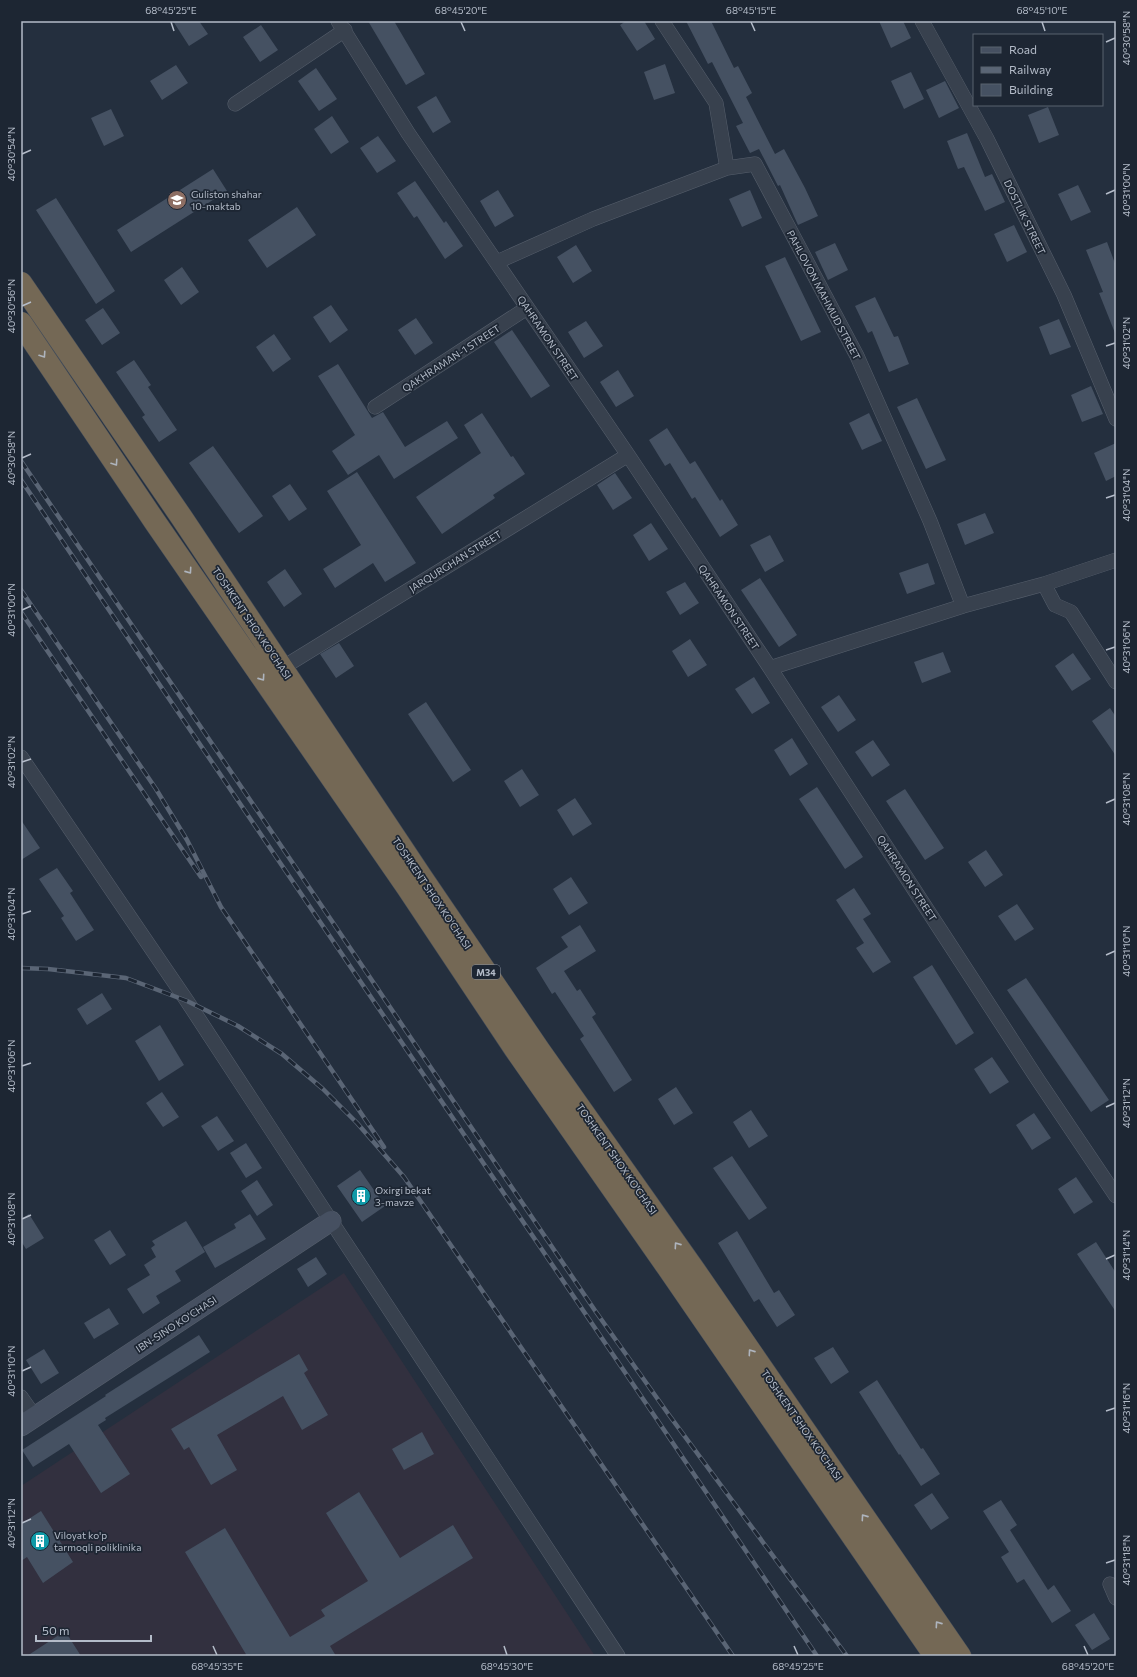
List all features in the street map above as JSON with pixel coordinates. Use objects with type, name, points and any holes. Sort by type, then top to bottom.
[{"type":"highway","name":"TOSHKENT SHOX KO'CHASI","points":[[21,283],[182,518],[282,668],[515,1049],[668,1268],[935,1656]]},
{"type":"highway","name":"TOSHKENT SHOX KO'CHASI","points":[[21,323],[160,529],[414,882],[539,1050],[695,1271],[960,1656]]},
{"type":"main road","name":"IBN-SINO KO'CHASI","points":[[28,1422],[331,1221]]},
{"type":"street","points":[[497,262],[593,219],[727,168],[716,102],[662,21]]},
{"type":"street","name":"DOSTLIK STREET","points":[[922,21],[987,139],[1064,296],[1116,419]]},
{"type":"street","points":[[235,104],[342,26]]},
{"type":"street","name":"QAHRAMON STREET","points":[[342,26],[408,133],[628,454],[770,668],[1038,1080],[1116,1196]]},
{"type":"street","name":"PAHLOVON MAHMUD STREET","points":[[727,168],[755,164],[857,356],[930,521],[963,606]]},
{"type":"street","name":"QAKHRAMAN-1 STREET","points":[[375,407],[528,308]]},
{"type":"street","name":"JARQURGHAN STREET","points":[[282,668],[628,454]]},
{"type":"street","points":[[770,668],[963,606],[1044,584],[1116,560]]},
{"type":"street","points":[[1044,584],[1055,605],[1071,612],[1116,682]]},
{"type":"street","points":[[21,757],[187,1001],[618,1656]]},
{"type":"street","points":[[21,1397],[28,1422]]},
{"type":"street","points":[[1110,1584],[1116,1598]]},
{"type":"shaded area","points":[[344,1273],[595,1656],[21,1656],[21,1486]]},
{"type":"building","points":[[173,21],[199,21],[208,34],[189,46]]},
{"type":"building","points":[[368,21],[394,21],[425,74],[406,85]]},
{"type":"building","points":[[626,21],[644,21],[655,39],[637,51],[620,25]]},
{"type":"building","points":[[686,21],[711,21],[734,68],[738,66],[752,93],[746,97],[775,154],[784,149],[818,216],[798,225],[780,185],[778,186],[759,149],[750,153],[736,126],[743,123],[712,62],[708,64]]},
{"type":"building","points":[[879,21],[903,21],[911,38],[891,48]]},
{"type":"building","points":[[261,25],[278,50],[260,62],[243,37]]},
{"type":"building","points":[[665,64],[675,93],[654,100],[644,72]]},
{"type":"building","points":[[176,65],[188,83],[162,100],[150,81]]},
{"type":"building","points":[[316,68],[337,99],[319,111],[298,81]]},
{"type":"building","points":[[911,72],[924,99],[904,109],[891,81]]},
{"type":"building","points":[[945,81],[959,108],[939,118],[926,90]]},
{"type":"building","points":[[436,96],[451,122],[433,133],[417,107]]},
{"type":"building","points":[[1048,107],[1059,135],[1039,143],[1028,115]]},
{"type":"building","points":[[111,109],[124,136],[104,146],[91,118]]},
{"type":"building","points":[[332,116],[349,142],[331,154],[314,129]]},
{"type":"building","points":[[967,133],[985,177],[992,174],[1005,202],[985,211],[964,167],[958,169],[947,141]]},
{"type":"building","points":[[378,136],[396,161],[377,173],[360,148]]},
{"type":"building","points":[[213,169],[227,191],[131,252],[117,230]]},
{"type":"building","points":[[415,181],[444,223],[446,221],[463,246],[445,259],[417,216],[414,218],[397,193]]},
{"type":"building","points":[[1078,185],[1091,212],[1071,221],[1058,194]]},
{"type":"building","points":[[498,190],[514,216],[495,227],[480,201]]},
{"type":"building","points":[[750,190],[762,218],[742,227],[729,199]]},
{"type":"building","points":[[56,198],[115,291],[96,304],[36,210]]},
{"type":"building","points":[[297,207],[316,235],[267,268],[248,240]]},
{"type":"building","points":[[1014,225],[1027,252],[1007,262],[994,234]]},
{"type":"building","points":[[1107,242],[1116,266],[1115,333],[1099,293],[1103,292],[1086,250]]},
{"type":"building","points":[[835,243],[848,270],[828,280],[815,252]]},
{"type":"building","points":[[576,245],[592,271],[573,283],[557,257]]},
{"type":"building","points":[[785,257],[821,332],[801,341],[765,266]]},
{"type":"building","points":[[182,267],[199,292],[181,305],[164,280]]},
{"type":"building","points":[[875,297],[894,337],[898,336],[909,364],[889,372],[872,331],[868,333],[855,306]]},
{"type":"building","points":[[331,305],[348,330],[330,343],[313,317]]},
{"type":"building","points":[[103,308],[120,333],[102,345],[85,320]]},
{"type":"building","points":[[416,318],[433,343],[415,355],[398,330]]},
{"type":"building","points":[[1059,319],[1071,347],[1050,355],[1039,327]]},
{"type":"building","points":[[586,321],[603,346],[584,358],[568,332]]},
{"type":"building","points":[[512,330],[550,386],[531,398],[494,342]]},
{"type":"building","points":[[274,334],[291,359],[273,372],[256,347]]},
{"type":"building","points":[[134,360],[151,385],[148,387],[177,430],[159,442],[142,417],[145,415],[116,372]]},
{"type":"building","points":[[338,364],[372,418],[383,412],[405,447],[447,421],[458,438],[394,479],[379,455],[348,475],[332,451],[355,435],[318,376]]},
{"type":"building","points":[[618,370],[634,396],[616,407],[600,382]]},
{"type":"building","points":[[1091,386],[1103,414],[1082,422],[1071,395]]},
{"type":"building","points":[[917,398],[946,460],[926,469],[897,407]]},
{"type":"building","points":[[482,413],[511,457],[513,456],[525,474],[493,495],[495,498],[442,534],[416,497],[481,453],[464,425]]},
{"type":"building","points":[[869,413],[882,441],[862,450],[849,423]]},
{"type":"building","points":[[667,428],[690,464],[695,461],[720,501],[722,499],[738,525],[720,537],[695,497],[692,499],[670,463],[665,466],[649,440]]},
{"type":"building","points":[[1116,443],[1116,476],[1106,481],[1094,453]]},
{"type":"building","points":[[213,446],[263,516],[239,533],[189,463]]},
{"type":"building","points":[[357,472],[416,563],[385,582],[373,563],[335,588],[323,569],[361,545],[327,491]]},
{"type":"building","points":[[615,473],[632,498],[613,510],[597,485]]},
{"type":"building","points":[[290,484],[307,509],[289,521],[272,496]]},
{"type":"building","points":[[985,513],[994,533],[965,545],[957,524]]},
{"type":"building","points":[[651,523],[668,549],[649,561],[633,535]]},
{"type":"building","points":[[770,535],[784,561],[765,572],[750,545]]},
{"type":"building","points":[[928,563],[935,584],[907,594],[899,573]]},
{"type":"building","points":[[285,569],[302,594],[284,607],[267,582]]},
{"type":"building","points":[[760,578],[797,635],[779,647],[741,590]]},
{"type":"building","points":[[685,582],[699,603],[680,615],[666,592]]},
{"type":"building","points":[[690,639],[707,665],[688,677],[672,651]]},
{"type":"building","points":[[339,643],[354,666],[336,678],[320,654]]},
{"type":"building","points":[[943,652],[951,672],[922,683],[914,662]]},
{"type":"building","points":[[1073,653],[1091,679],[1072,691],[1055,666]]},
{"type":"building","points":[[754,677],[770,703],[752,714],[735,689]]},
{"type":"building","points":[[839,695],[856,720],[838,732],[821,707]]},
{"type":"building","points":[[426,702],[471,770],[453,782],[408,714]]},
{"type":"building","points":[[1110,708],[1116,717],[1116,756],[1092,721]]},
{"type":"building","points":[[792,738],[808,764],[790,776],[774,750]]},
{"type":"building","points":[[873,740],[890,765],[872,777],[855,752]]},
{"type":"building","points":[[522,769],[539,795],[520,807],[504,781]]},
{"type":"building","points":[[817,787],[863,857],[845,869],[799,799]]},
{"type":"building","points":[[905,789],[944,848],[925,860],[886,801]]},
{"type":"building","points":[[575,798],[592,824],[573,836],[557,810]]},
{"type":"building","points":[[21,820],[40,848],[21,860]]},
{"type":"building","points":[[986,850],[1003,875],[985,887],[968,862]]},
{"type":"building","points":[[57,868],[73,891],[70,893],[94,930],[76,941],[61,918],[64,916],[39,879]]},
{"type":"building","points":[[571,877],[588,903],[569,915],[553,889]]},
{"type":"building","points":[[854,888],[871,914],[863,919],[891,962],[873,973],[856,948],[864,943],[836,900]]},
{"type":"building","points":[[1017,904],[1034,929],[1015,941],[998,916]]},
{"type":"building","points":[[580,925],[596,951],[564,971],[577,991],[580,989],[596,1014],[592,1017],[632,1080],[614,1092],[580,1039],[584,1036],[555,992],[552,994],[536,968],[568,947],[561,937]]},
{"type":"building","points":[[932,965],[974,1033],[956,1045],[913,977]]},
{"type":"building","points":[[1026,978],[1109,1100],[1091,1112],[1007,990]]},
{"type":"building","points":[[102,993],[112,1009],[87,1025],[77,1009]]},
{"type":"building","points":[[160,1025],[184,1065],[159,1081],[135,1041]]},
{"type":"building","points":[[992,1057],[1009,1082],[990,1094],[974,1069]]},
{"type":"building","points":[[676,1087],[693,1113],[674,1125],[658,1099]]},
{"type":"building","points":[[162,1092],[179,1117],[163,1127],[146,1103]]},
{"type":"building","points":[[751,1110],[768,1136],[749,1148],[733,1122]]},
{"type":"building","points":[[1034,1113],[1051,1138],[1032,1150],[1016,1125]]},
{"type":"building","points":[[217,1116],[234,1141],[218,1151],[201,1126]]},
{"type":"building","points":[[246,1143],[262,1168],[246,1178],[230,1153]]},
{"type":"building","points":[[732,1156],[767,1208],[749,1220],[713,1168]]},
{"type":"building","name":"Oxirgi bekat 3-mavze","points":[[360,1170],[385,1206],[362,1222],[337,1186]]},
{"type":"building","points":[[1076,1177],[1093,1202],[1074,1214],[1058,1189]]},
{"type":"building","points":[[257,1180],[273,1205],[257,1216],[241,1191]]},
{"type":"building","points":[[29,1214],[44,1238],[26,1249],[21,1241],[21,1219]]},
{"type":"building","points":[[250,1214],[266,1239],[215,1268],[203,1247],[236,1228],[234,1224]]},
{"type":"building","points":[[186,1221],[205,1252],[175,1271],[181,1281],[156,1296],[160,1303],[143,1314],[127,1289],[150,1275],[144,1265],[156,1257],[151,1248],[155,1245],[152,1241]]},
{"type":"building","points":[[110,1230],[126,1255],[110,1265],[94,1240]]},
{"type":"building","points":[[737,1231],[774,1293],[779,1290],[795,1315],[777,1327],[759,1299],[754,1302],[718,1243]]},
{"type":"building","points":[[1096,1242],[1116,1273],[1116,1312],[1077,1254]]},
{"type":"building","points":[[316,1257],[327,1274],[308,1287],[297,1269]]},
{"type":"building","points":[[109,1308],[119,1324],[94,1339],[84,1323]]},
{"type":"building","points":[[199,1335],[210,1352],[105,1418],[106,1420],[98,1425],[130,1474],[101,1493],[69,1444],[33,1467],[22,1450]]},
{"type":"building","points":[[833,1347],[849,1372],[831,1384],[814,1358]]},
{"type":"building","points":[[44,1349],[59,1373],[41,1384],[26,1360]]},
{"type":"building","points":[[299,1354],[308,1370],[304,1373],[328,1415],[302,1430],[283,1396],[217,1435],[237,1470],[211,1485],[189,1447],[184,1450],[171,1429]]},
{"type":"building","points":[[877,1380],[921,1449],[923,1448],[940,1474],[921,1486],[900,1454],[899,1455],[859,1392]]},
{"type":"building","points":[[422,1432],[434,1454],[404,1470],[392,1449]]},
{"type":"building","points":[[359,1492],[400,1558],[453,1525],[473,1558],[330,1646],[336,1656],[247,1656],[185,1552],[225,1528],[290,1637],[325,1616],[321,1610],[368,1581],[326,1513]]},
{"type":"building","points":[[932,1493],[949,1518],[931,1530],[914,1505]]},
{"type":"building","points":[[1001,1500],[1017,1525],[1010,1530],[1048,1590],[1054,1585],[1071,1611],[1052,1623],[1024,1579],[1017,1583],[1001,1557],[1009,1552],[983,1511]]},
{"type":"building","name":"Viloyat ko'p tarmoqli poliklinika","points":[[41,1511],[73,1562],[43,1583],[27,1557],[21,1561],[21,1524]]},
{"type":"building","points":[[1094,1613],[1110,1639],[1092,1650],[1075,1625]]},
{"type":"building","points":[[65,1631],[81,1656],[27,1656]]},
{"type":"railway","points":[[21,461],[596,1312],[669,1415],[847,1656]]},
{"type":"railway","points":[[21,480],[817,1656]]},
{"type":"railway","points":[[21,590],[156,789],[187,840],[221,907],[384,1147]]},
{"type":"railway","points":[[21,612],[201,877]]},
{"type":"railway","points":[[21,968],[48,969],[126,978],[187,1001],[238,1026],[282,1054],[323,1089],[357,1123],[404,1177],[733,1656]]},
{"type":"place","name":"Guliston shahar 10-maktab","points":[[177,200]]},
{"type":"place","name":"Oxirgi bekat 3-mavze","points":[[361,1196]]},
{"type":"place","name":"Viloyat ko'p tarmoqli poliklinika","points":[[40,1541]]}]
